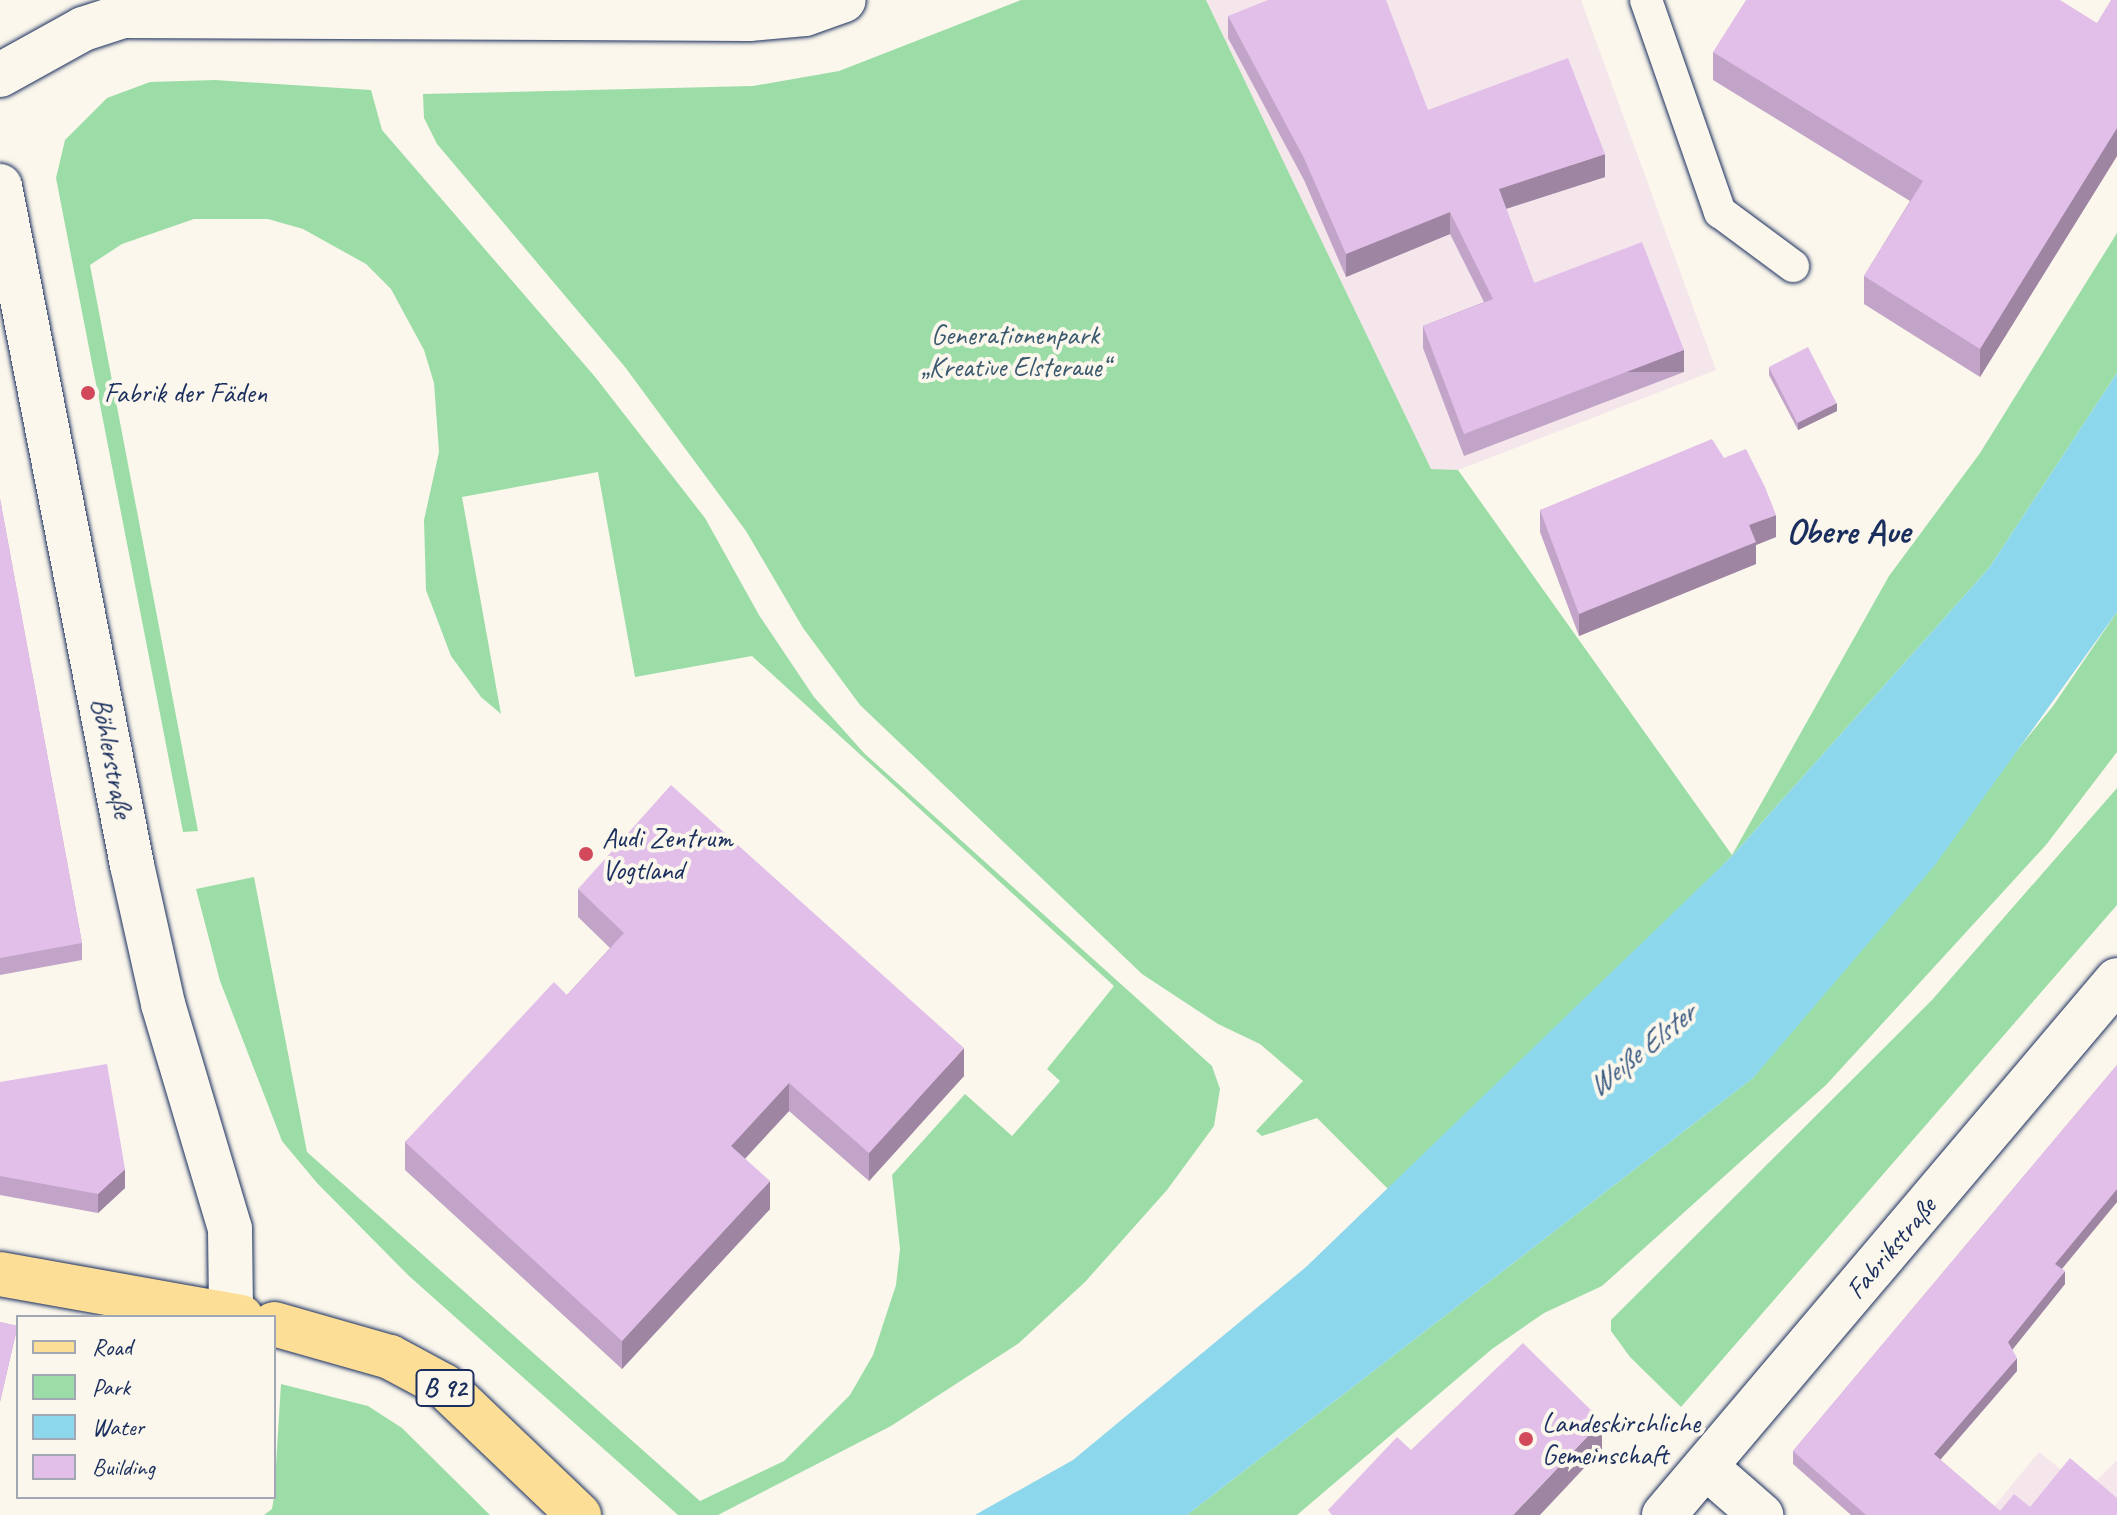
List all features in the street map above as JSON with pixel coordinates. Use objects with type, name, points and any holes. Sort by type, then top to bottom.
[{"type":"main road","points":[[0,1274],[230,1315]]},
{"type":"main road","name":"B 92","points":[[276,1325],[390,1357],[444,1386],[579,1515]]},
{"type":"street","points":[[0,75],[83,29],[123,16],[749,19],[805,14],[844,0]]},
{"type":"street","name":"Böhlerstraße","points":[[0,186],[163,1004],[230,1229],[236,1315]]},
{"type":"street","name":"Fabrikstraße","points":[[1664,1515],[1707,1468],[2117,980]]},
{"type":"street","points":[[1707,1468],[1761,1515]]},
{"type":"lane","points":[[1646,0],[1720,212],[1793,266]]},
{"type":"shaded area","points":[[1206,0],[1581,0],[1716,370],[1458,470],[1431,470]]},
{"type":"shaded area","points":[[2039,1452],[2087,1490],[2117,1460],[2117,1515],[1987,1515]]},
{"type":"green space","name":"Generationenpark „Kreative Elsteraue“","points":[[1021,0],[1206,0],[1431,469],[1458,470],[1732,855],[1889,576],[1980,453],[2117,233],[2117,373],[1989,568],[1732,856],[1390,1191],[1317,1118],[1262,1136],[1256,1131],[1303,1081],[1260,1044],[1218,1024],[1142,974],[860,705],[803,628],[746,531],[625,367],[437,144],[424,118],[423,94],[753,86],[839,71]]},
{"type":"green space","points":[[215,80],[371,90],[382,130],[596,378],[705,518],[759,615],[814,697],[864,753],[1212,1066],[1220,1089],[1214,1126],[1167,1190],[1085,1282],[1019,1343],[891,1426],[718,1515],[678,1515],[409,1276],[317,1183],[282,1141],[220,981],[196,889],[254,877],[307,1152],[700,1501],[784,1461],[850,1395],[873,1355],[896,1285],[900,1249],[892,1175],[965,1094],[1012,1136],[1060,1081],[1047,1069],[1114,986],[752,656],[635,677],[598,472],[462,497],[501,714],[481,697],[451,656],[426,590],[424,520],[439,452],[434,383],[424,350],[391,289],[366,264],[303,229],[268,219],[194,219],[122,244],[90,265],[198,831],[183,832],[56,178],[65,140],[107,98],[150,82]]},
{"type":"green space","points":[[2117,612],[2117,752],[2046,845],[1826,1085],[1602,1286],[1544,1313],[1492,1349],[1297,1515],[1187,1515],[1753,1078],[2053,706]]},
{"type":"green space","points":[[2117,788],[2117,905],[1681,1407],[1630,1357],[1611,1331],[1611,1320],[1932,1000]]},
{"type":"green space","points":[[281,1384],[368,1406],[402,1428],[490,1515],[264,1515],[272,1509],[276,1499]]},
{"type":"water","name":"Weiße Elster","points":[[2117,373],[2117,612],[1935,865],[1753,1078],[1187,1515],[975,1515],[1073,1460],[1306,1267],[1732,856],[1989,568]]},
{"type":"building","points":[[1268,0],[1386,0],[1428,110],[1568,58],[1605,154],[1499,189],[1534,283],[1642,242],[1684,350],[1464,434],[1423,326],[1493,299],[1450,212],[1346,254],[1304,158],[1228,16]]},
{"type":"building","points":[[1746,0],[2060,0],[2097,23],[2111,0],[2117,0],[2117,128],[1980,349],[1864,276],[1923,181],[1713,52]]},
{"type":"building","points":[[1808,347],[1837,403],[1797,423],[1769,367]]},
{"type":"building","points":[[1712,439],[1724,458],[1746,449],[1765,487],[1776,515],[1749,525],[1756,542],[1579,614],[1540,510]]},
{"type":"building","points":[[0,499],[82,943],[0,958]]},
{"type":"building","points":[[671,785],[964,1048],[869,1153],[789,1083],[731,1146],[770,1181],[622,1341],[405,1142],[554,982],[567,995],[624,933],[578,889]]},
{"type":"building","points":[[107,1064],[125,1169],[98,1194],[0,1176],[0,1082]]},
{"type":"building","points":[[2117,1065],[2117,1189],[2055,1264],[2065,1271],[2008,1342],[2017,1358],[1934,1454],[2000,1511],[2014,1494],[2030,1507],[2070,1458],[2117,1498],[2117,1515],[1866,1515],[1793,1451]]},
{"type":"building","points":[[0,1322],[16,1326],[16,1333],[0,1402]]},
{"type":"building","name":"Landeskirchliche Gemeinschaft","points":[[1523,1343],[1602,1421],[1513,1515],[1332,1515],[1328,1510],[1397,1437],[1411,1450]]},
{"type":"place","name":"Fabrik der Fäden","points":[[88,393]]},
{"type":"place","name":"Audi Zentrum Vogtland","points":[[586,854]]},
{"type":"place","name":"Landeskirchliche Gemeinschaft","points":[[1526,1439]]},
{"type":"district","name":"Obere Aue","points":[[1848,532]]}]
